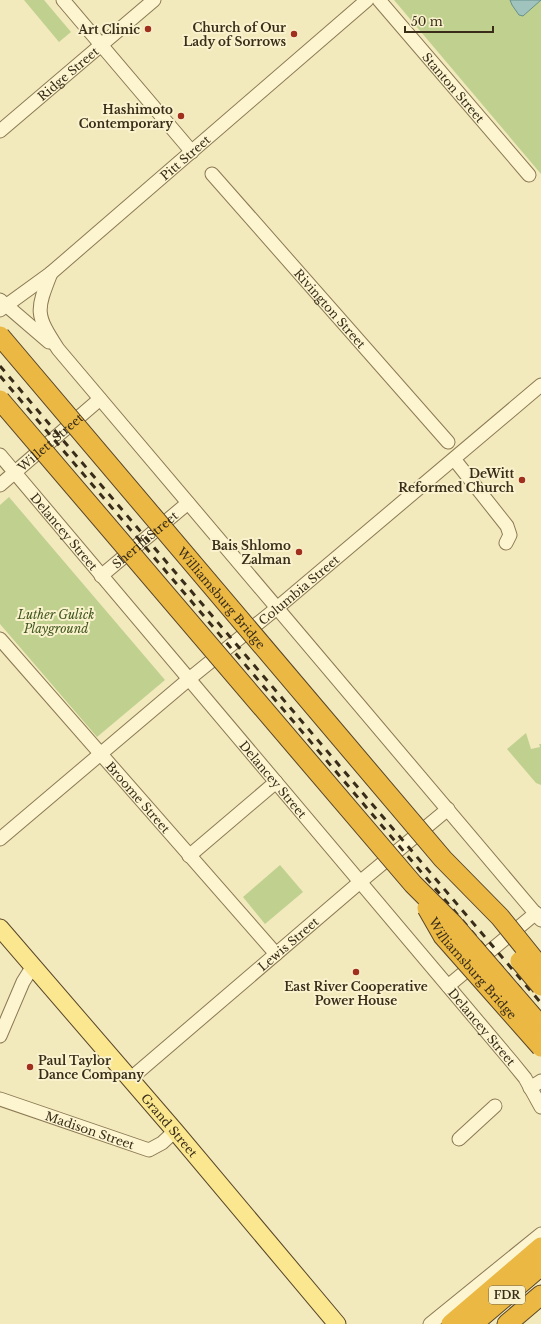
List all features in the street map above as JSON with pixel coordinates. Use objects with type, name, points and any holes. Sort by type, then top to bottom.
[{"type":"highway","name":"Williamsburg Bridge","points":[[0,336],[443,859],[500,917],[541,968]]},
{"type":"highway","name":"Williamsburg Bridge","points":[[0,400],[413,884],[453,924],[541,1026]]},
{"type":"highway","name":"Williamsburg Bridge","points":[[443,859],[493,928],[541,986]]},
{"type":"highway","name":"Williamsburg Bridge","points":[[413,884],[443,936],[541,1047]]},
{"type":"highway","points":[[451,1324],[541,1247]]},
{"type":"highway","name":"FDR","points":[[473,1324],[541,1266]]},
{"type":"highway","name":"FDR","points":[[507,1324],[541,1295]]},
{"type":"main road","name":"Grand Street","points":[[0,928],[175,1131],[337,1324]]},
{"type":"street","points":[[63,0],[192,152]]},
{"type":"street","name":"Ridge Street","points":[[0,131],[154,0]]},
{"type":"street","name":"Pitt Street","points":[[2,305],[51,273],[367,0]]},
{"type":"street","name":"Stanton Street","points":[[378,0],[529,175]]},
{"type":"street","name":"Rivington Street","points":[[212,174],[448,442]]},
{"type":"street","points":[[51,273],[41,299],[40,313],[41,321],[58,349],[538,916],[448,986]]},
{"type":"street","points":[[2,305],[58,349]]},
{"type":"street","name":"Columbia Street","points":[[0,839],[541,385]]},
{"type":"street","name":"Willett Street","points":[[0,485],[100,399]]},
{"type":"street","name":"Delancey Street","points":[[0,456],[525,1078],[536,1085],[541,1107]]},
{"type":"street","points":[[454,459],[507,526],[510,534],[506,543]]},
{"type":"street","name":"Sheriff Street","points":[[101,576],[188,503]]},
{"type":"street","name":"Broome Street","points":[[0,639],[276,954]]},
{"type":"street","points":[[189,856],[276,782]]},
{"type":"street","name":"Lewis Street","points":[[130,1079],[360,882],[448,809]]},
{"type":"street","points":[[0,1036],[24,982],[33,966]]},
{"type":"street","name":"Madison Street","points":[[0,1099],[139,1148],[149,1150],[162,1143],[175,1131]]},
{"type":"street","points":[[459,1139],[495,1106]]},
{"type":"street","points":[[430,1324],[541,1234]]},
{"type":"green space","points":[[24,0],[44,0],[71,32],[59,42]]},
{"type":"green space","points":[[394,0],[541,0],[541,174]]},
{"type":"green space","name":"Luther Gulick Playground","points":[[9,497],[165,680],[97,737],[0,624],[0,505]]},
{"type":"green space","points":[[526,733],[531,749],[540,747],[539,744],[541,744],[541,785],[536,783],[507,749]]},
{"type":"green space","points":[[280,865],[303,892],[265,924],[243,897]]},
{"type":"water","points":[[510,0],[541,0],[523,16],[519,15]]},
{"type":"railway","points":[[0,366],[541,1003]]},
{"type":"railway","points":[[0,376],[541,1013]]},
{"type":"place","name":"Art Clinic","points":[[148,29]]},
{"type":"place","name":"Church of Our Lady of Sorrows","points":[[294,34]]},
{"type":"place","name":"Hashimoto Contemporary","points":[[181,116]]},
{"type":"place","name":"DeWitt Reformed Church","points":[[522,480]]},
{"type":"place","name":"Bais Shlomo Zalman","points":[[299,552]]},
{"type":"place","name":"East River Cooperative Power House","points":[[356,972]]},
{"type":"place","name":"Paul Taylor Dance Company","points":[[30,1067]]}]
